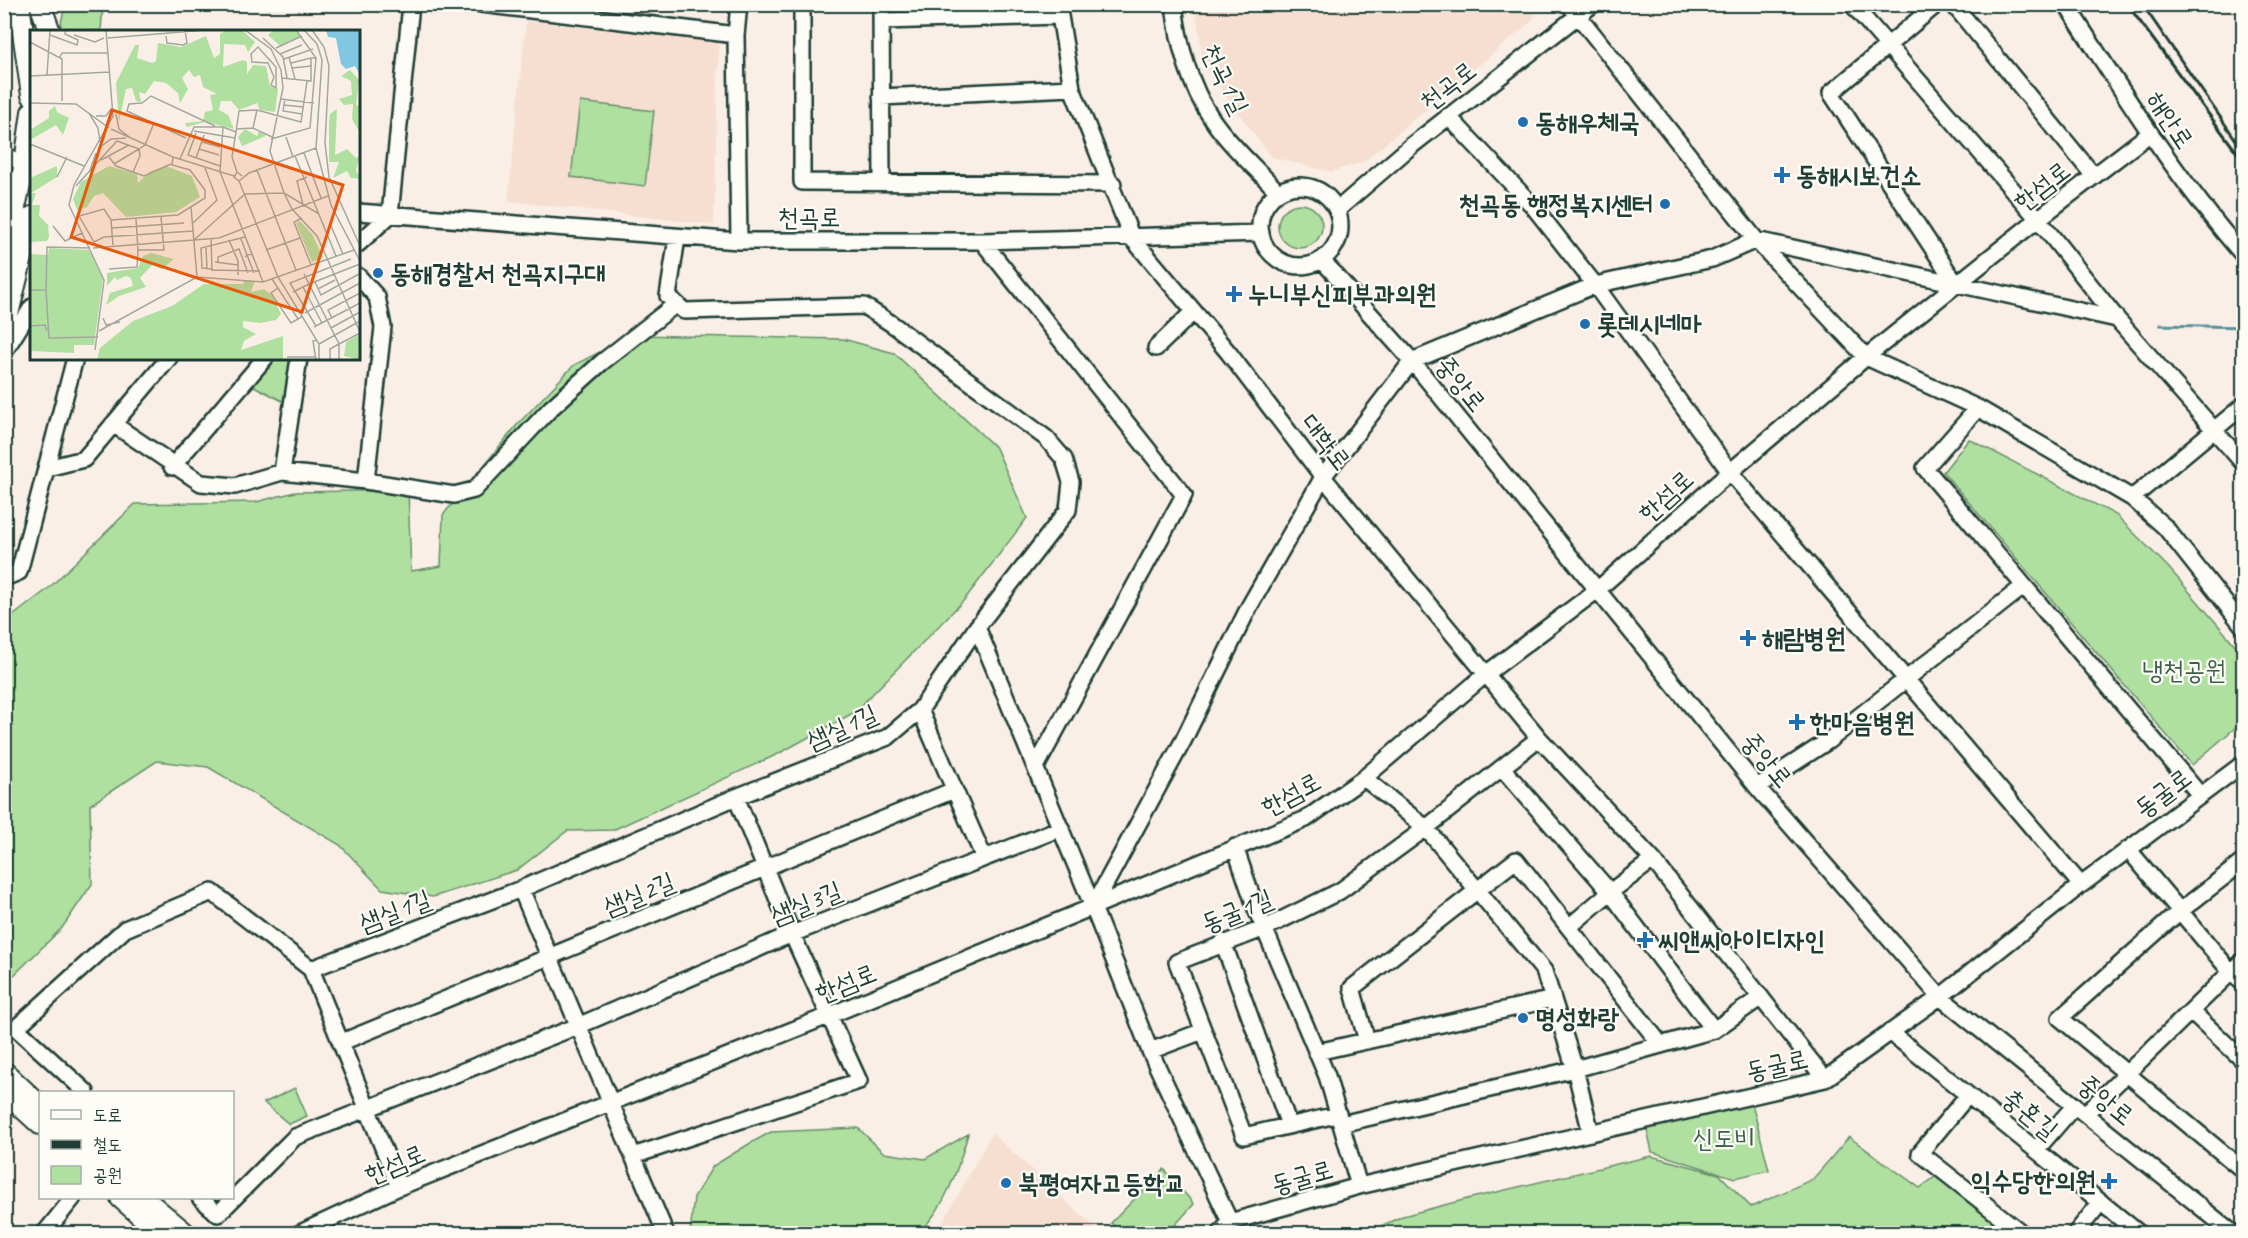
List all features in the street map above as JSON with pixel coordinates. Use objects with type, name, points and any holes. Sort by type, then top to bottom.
[{"type":"main road","points":[[19,4],[30,81]]},
{"type":"main road","points":[[38,4],[42,30]]},
{"type":"main road","points":[[38,4],[49,30]]},
{"type":"main road","points":[[4,256],[28,164],[30,138]]},
{"type":"main road","points":[[4,330],[30,225]]},
{"type":"main road","points":[[4,1072],[39,1105]]},
{"type":"main road","points":[[4,1090],[39,1123]]},
{"type":"main road","points":[[124,1199],[162,1233]]},
{"type":"main road","points":[[145,1199],[186,1233]]},
{"type":"street","points":[[360,242],[390,215],[411,4]]},
{"type":"street","points":[[482,4],[736,34]]},
{"type":"street","points":[[739,4],[736,34],[739,241]]},
{"type":"street","points":[[802,4],[802,182],[1113,184]]},
{"type":"street","points":[[881,4],[882,182]]},
{"type":"street","name":"천곡1길","points":[[1174,4],[1176,26],[1190,73],[1212,119],[1278,192]]},
{"type":"street","name":"천곡로","points":[[1337,210],[1574,10],[1593,4]]},
{"type":"street","points":[[1852,4],[2038,219],[2117,320],[2216,429],[2244,464]]},
{"type":"street","points":[[1937,4],[1831,93],[1956,284]]},
{"type":"street","points":[[1953,4],[2094,176]]},
{"type":"street","name":"해안로","points":[[2067,4],[2150,134],[2204,210],[2244,256]]},
{"type":"street","points":[[881,21],[1059,10],[1072,88],[1113,184],[1132,238]]},
{"type":"street","points":[[1574,10],[1756,240],[1866,357],[1978,408],[2132,498],[2165,527],[2244,627]]},
{"type":"street","points":[[881,97],[1072,88]]},
{"type":"street","points":[[1448,116],[1533,206],[1595,285],[1730,472],[2081,885]]},
{"type":"street","name":"한섬로","points":[[298,1233],[399,1187],[828,1016],[1306,819],[1364,778],[1486,674],[1596,591],[1730,472],[1866,357],[2038,219],[2150,134]]},
{"type":"street","points":[[4,156],[28,164]]},
{"type":"street","points":[[1292,187],[1314,188],[1329,198],[1337,210],[1340,232],[1335,245],[1322,260],[1307,266],[1283,263],[1270,254],[1261,233],[1263,209],[1278,192],[1292,187]]},
{"type":"street","name":"천곡로","points":[[360,212],[739,241],[982,241],[1261,233]]},
{"type":"street","points":[[113,424],[172,467],[201,483],[235,486],[282,472],[366,481],[454,495],[474,490],[551,408],[601,363],[676,304],[668,296],[677,238]]},
{"type":"street","name":"대학로","points":[[1132,238],[1228,352],[1323,477],[1539,738],[1653,860],[1825,1079]]},
{"type":"street","points":[[1094,907],[1183,741],[1249,607],[1323,477],[1412,361],[1595,285],[1713,259],[1756,240],[2117,320]]},
{"type":"street","points":[[982,241],[1184,495],[1036,767]]},
{"type":"street","name":"중앙로","points":[[1322,260],[1412,361],[1757,787],[1940,997],[2234,1233]]},
{"type":"street","points":[[360,278],[377,297],[383,327],[366,481]]},
{"type":"street","name":"샘실1길","points":[[311,969],[521,889],[736,797],[888,737],[920,710],[977,627],[1068,510],[1071,482],[1064,459],[1046,438],[892,324],[864,306],[684,311],[676,304]]},
{"type":"street","points":[[4,352],[30,310]]},
{"type":"street","points":[[1156,348],[1193,312]]},
{"type":"street","points":[[4,578],[18,572],[74,360]]},
{"type":"street","points":[[47,468],[84,459],[167,360]]},
{"type":"street","points":[[172,467],[263,360]]},
{"type":"street","points":[[282,472],[299,360]]},
{"type":"street","points":[[2132,498],[2244,405]]},
{"type":"street","points":[[1978,408],[1925,468],[2200,795]]},
{"type":"street","points":[[1757,787],[1828,741],[1907,681],[2024,586]]},
{"type":"street","points":[[977,627],[1061,828]]},
{"type":"street","points":[[920,710],[984,858]]},
{"type":"street","name":"동굴1길","points":[[1539,738],[1503,769],[1340,891],[1265,928],[1223,942],[1177,962],[1244,1136],[1289,1125],[1339,1119],[1575,1069],[1714,1030],[1761,997]]},
{"type":"street","name":"동굴로","points":[[1061,828],[1150,1051],[1225,1228],[1359,1186],[1825,1079],[1940,997],[2081,885],[2244,763]]},
{"type":"street","points":[[1503,769],[1610,892],[1714,1030]]},
{"type":"street","points":[[1364,778],[1426,828],[1544,971],[1575,1069],[1591,1132]]},
{"type":"street","name":"샘실2길","points":[[342,1042],[767,869],[954,790]]},
{"type":"street","points":[[633,1156],[859,1081],[792,934],[736,797]]},
{"type":"street","name":"샘실3길","points":[[234,1198],[295,1137],[578,1026],[792,934],[1061,828]]},
{"type":"street","points":[[1235,847],[1265,928],[1327,1076],[1359,1186]]},
{"type":"street","points":[[2128,849],[2231,972],[2244,984]]},
{"type":"street","points":[[1367,1041],[1352,988],[1516,860],[1661,1045]]},
{"type":"street","points":[[1569,927],[1653,860]]},
{"type":"street","points":[[2244,861],[2180,911],[2060,1018],[2244,1171]]},
{"type":"street","points":[[521,889],[666,1233]]},
{"type":"street","points":[[85,1091],[16,1028],[125,929],[212,892],[311,969],[370,1109],[399,1187]]},
{"type":"street","points":[[1223,942],[1289,1125]]},
{"type":"street","points":[[2037,1150],[2125,1073],[2244,961]]},
{"type":"street","points":[[1317,1052],[1553,999]]},
{"type":"street","points":[[2191,1011],[2244,1061]]},
{"type":"street","points":[[1150,1051],[1203,1031]]},
{"type":"street","name":"충혼길","points":[[1890,1032],[2140,1233]]},
{"type":"street","points":[[1968,1095],[1920,1153],[2023,1233]]},
{"type":"street","points":[[44,1233],[71,1199]]},
{"type":"street","name":"샘실3길","points":[[202,1199],[218,1214],[233,1199]]},
{"type":"street","points":[[2075,1233],[2101,1202]]},
{"type":"shaded area","points":[[1195,4],[1539,5],[1532,21],[1363,162],[1331,172],[1271,157],[1204,66]]},
{"type":"shaded area","points":[[526,21],[719,42],[714,225],[508,201]]},
{"type":"shaded area","name":"북평여자고등학교","points":[[992,1133],[1101,1233],[937,1233]]},
{"type":"green space","points":[[65,5],[103,5],[101,30],[59,30]]},
{"type":"green space","points":[[580,102],[654,111],[645,186],[571,177]]},
{"type":"green space","points":[[1300,204],[1309,205],[1316,210],[1321,217],[1321,235],[1316,242],[1309,247],[1300,248],[1291,247],[1284,242],[1279,235],[1278,226],[1279,217],[1284,210],[1291,205]]},
{"type":"green space","points":[[633,335],[843,339],[894,353],[996,448],[1027,518],[965,599],[855,712],[778,754],[613,830],[567,831],[517,870],[433,897],[382,889],[340,845],[208,767],[157,761],[90,805],[92,884],[62,928],[14,975],[5,976],[5,622],[49,588],[135,504],[256,502],[295,492],[408,490],[411,571],[441,566],[443,515],[517,425],[574,365]]},
{"type":"green space","points":[[272,360],[293,360],[286,403],[252,385]]},
{"type":"green space","name":"냉천공원","points":[[1969,439],[2116,515],[2168,567],[2243,654],[2243,721],[2192,765],[1943,472]]},
{"type":"green space","points":[[295,1088],[307,1116],[289,1124],[264,1103]]},
{"type":"green space","name":"신도비","points":[[1750,1096],[1769,1170],[1735,1178],[1652,1152],[1645,1120]]},
{"type":"green space","points":[[858,1128],[884,1153],[925,1159],[968,1134],[950,1187],[936,1212],[918,1233],[690,1233],[694,1197],[713,1166],[771,1132]]},
{"type":"green space","points":[[1849,1137],[1920,1188],[1943,1171],[2023,1234],[1363,1234],[1403,1216],[1651,1156],[1719,1174],[1751,1207],[1813,1179]]},
{"type":"green space","points":[[1164,1169],[1194,1204],[1168,1233],[1123,1233],[1111,1223]]},
{"type":"waterway","points":[[2160,325],[2244,327]]},
{"type":"railway","points":[[2127,4],[2244,162]]},
{"type":"railway","points":[[2142,4],[2236,140]]},
{"type":"place","name":"동해우체국","points":[[1523,122]]},
{"type":"place","name":"동해시보건소","points":[[1782,175]]},
{"type":"place","name":"천곡동 행정복지센터","points":[[1665,204]]},
{"type":"place","name":"동해경찰서 천곡지구대","points":[[378,273]]},
{"type":"place","name":"누니부신피부과의원","points":[[1234,294]]},
{"type":"place","name":"롯데시네마","points":[[1585,324]]},
{"type":"place","name":"해람병원","points":[[1748,638]]},
{"type":"place","name":"한마음병원","points":[[1797,722]]},
{"type":"place","name":"씨앤씨아이디자인","points":[[1645,940]]},
{"type":"place","name":"명성화랑","points":[[1523,1018]]},
{"type":"place","name":"익수당한의원","points":[[2109,1181]]},
{"type":"place","name":"북평여자고등학교","points":[[1006,1183]]}]
